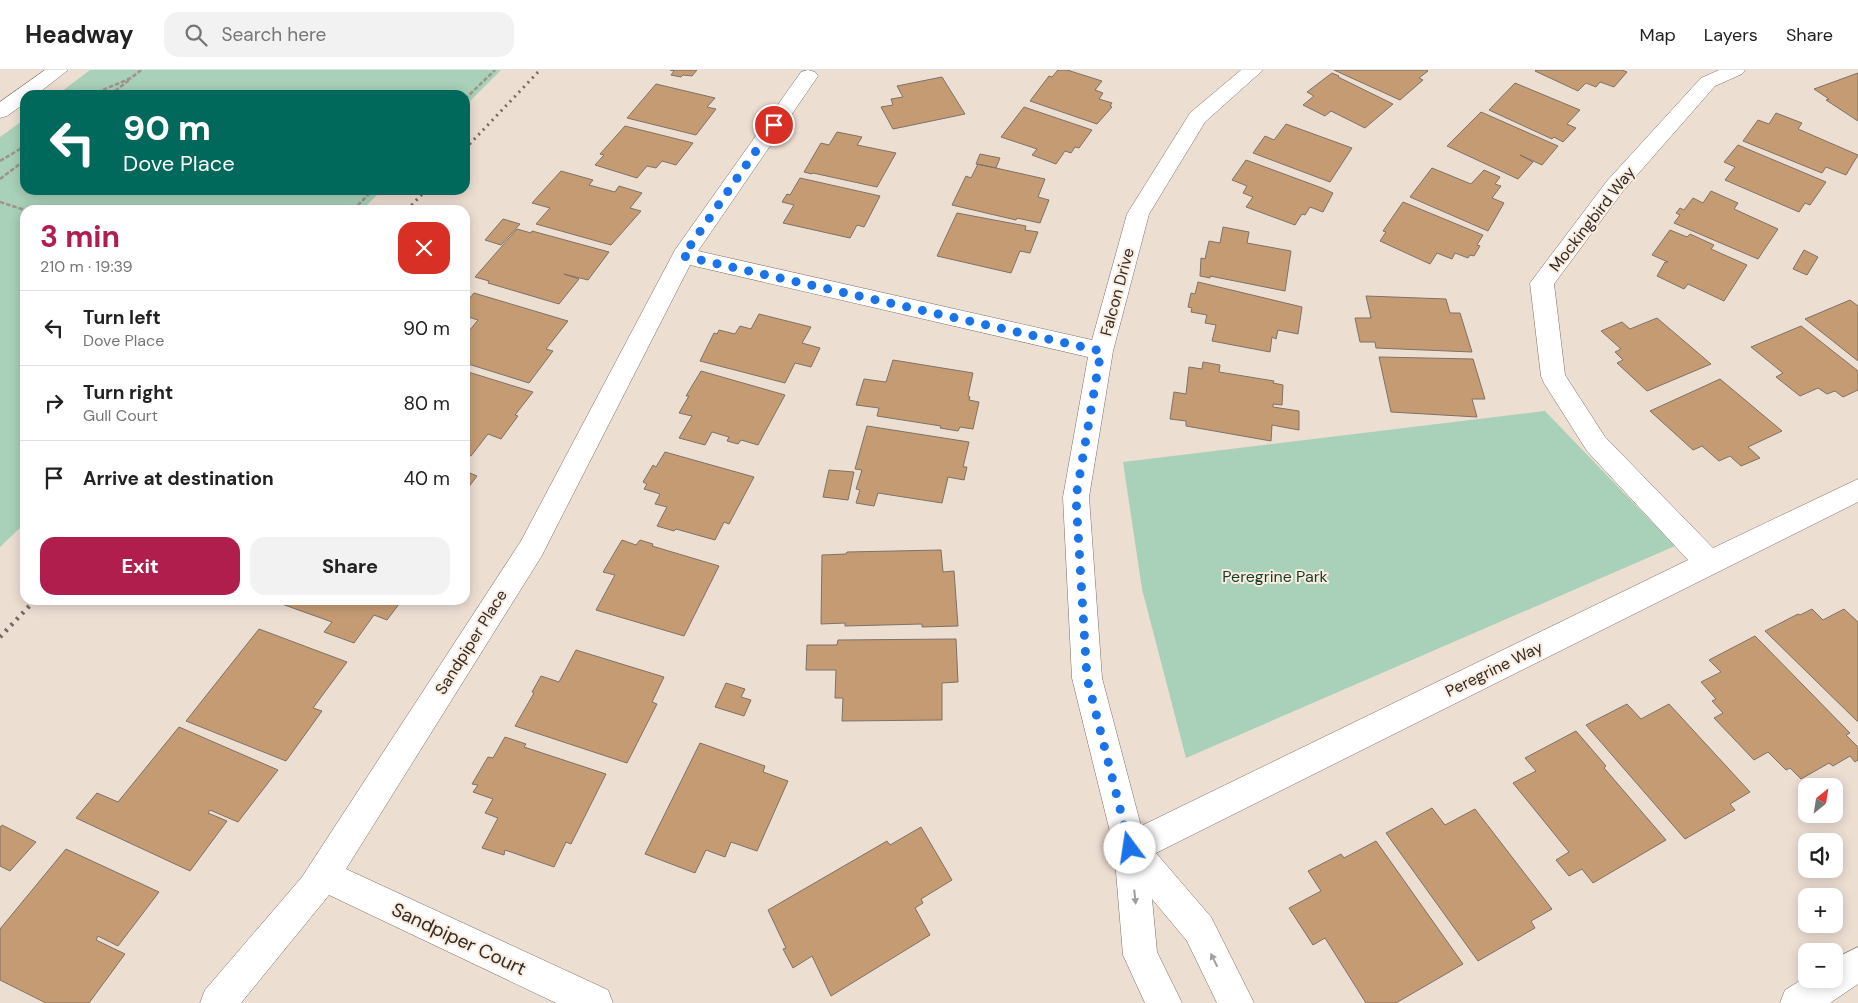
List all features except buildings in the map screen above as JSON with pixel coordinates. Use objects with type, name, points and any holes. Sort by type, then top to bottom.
[{"type":"street","points":[[30,90],[58,70]]},
{"type":"street","name":"Falcon Drive","points":[[1164,1003],[1140,956],[1130,848],[1087,678],[1076,497],[1101,351],[1138,214],[1197,118],[1253,70]]},
{"type":"street","name":"Mockingbird Way","points":[[1709,563],[1596,444],[1552,376],[1542,283],[1615,186],[1708,82],[1735,70]]},
{"type":"street","name":"Sandpiper Place","points":[[218,1003],[323,876],[531,549],[683,256],[808,76]]},
{"type":"street","points":[[0,112],[20,98]]},
{"type":"street","points":[[683,256],[1101,351]]},
{"type":"street","name":"Peregrine Way","points":[[1130,848],[1858,490]]},
{"type":"street","name":"Falcon Drive","points":[[1130,848],[1199,929],[1236,1003]]},
{"type":"street","name":"Sandpiper Court","points":[[323,876],[595,1003]]},
{"type":"street","points":[[1798,1003],[1858,964]]},
{"type":"path","points":[[116,90],[142,70]]},
{"type":"path","points":[[470,95],[495,70]]},
{"type":"path","points":[[103,90],[131,78]]},
{"type":"path","points":[[0,161],[20,149]]},
{"type":"path","points":[[0,179],[20,164]]},
{"type":"path","points":[[358,205],[368,195]]},
{"type":"path","points":[[0,202],[20,208]]},
{"type":"green space","points":[[90,70],[501,70],[470,101],[470,90],[64,90]]},
{"type":"green space","points":[[20,123],[20,195],[377,195],[367,205],[20,205],[20,528],[0,547],[0,137]]},
{"type":"green space","name":"Peregrine Park","points":[[1545,411],[1675,546],[1186,758],[1142,589],[1123,462]]},
{"type":"railway","points":[[470,144],[540,70]]},
{"type":"railway","points":[[412,205],[421,195]]},
{"type":"railway","points":[[0,637],[30,605]]},
{"type":"route","points":[[774,125],[683,256],[1101,351],[1076,497],[1077,515],[1087,678],[1130,848]]}]
